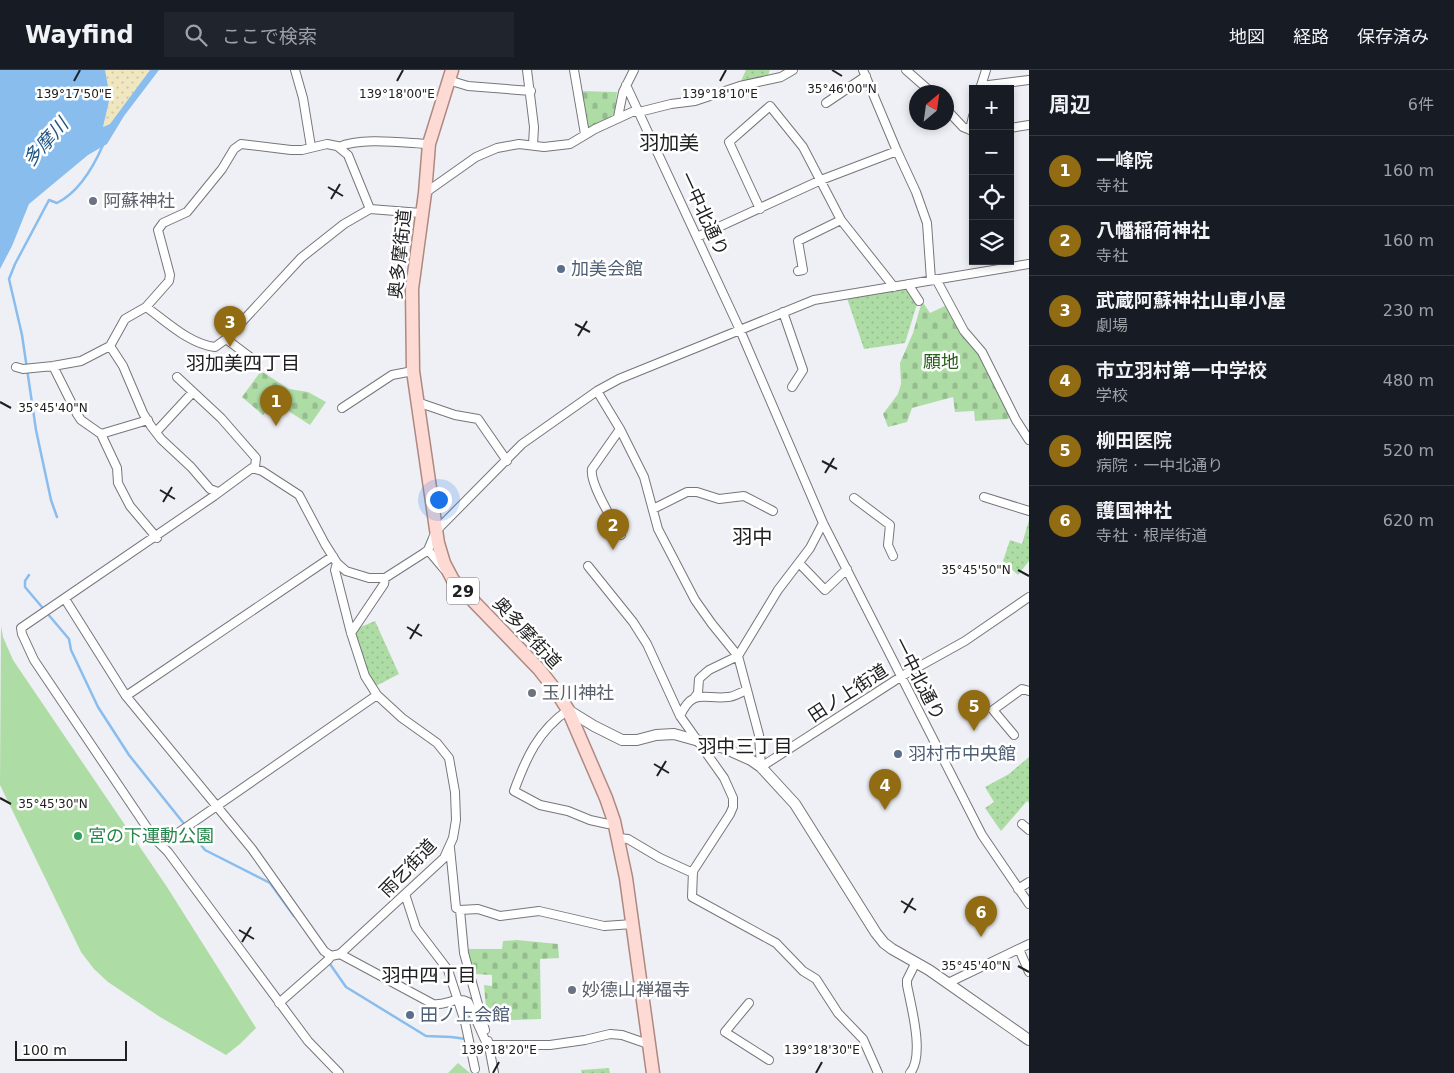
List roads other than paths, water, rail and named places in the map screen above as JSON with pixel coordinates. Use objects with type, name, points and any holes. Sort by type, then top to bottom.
[{"type":"main road","name":"奥多摩街道","points":[[450,75],[429,144],[425,192],[412,289],[413,371],[436,531],[441,554],[448,571],[458,587],[539,669],[556,691],[568,710],[606,798],[618,838],[633,924],[653,1073]]},
{"type":"street","points":[[295,70],[304,105],[310,147]]},
{"type":"street","points":[[528,70],[534,127],[533,145]]},
{"type":"street","points":[[574,70],[585,134]]},
{"type":"street","points":[[618,117],[622,92],[634,70]]},
{"type":"street","points":[[425,192],[431,190],[468,163],[490,150],[508,145],[548,146],[570,144],[585,134],[632,112],[695,101],[740,86],[781,77],[793,70]]},
{"type":"street","points":[[906,70],[923,85]]},
{"type":"street","points":[[982,85],[986,70]]},
{"type":"street","points":[[826,104],[865,73],[916,192],[927,223],[934,280],[964,331],[982,352],[1016,420],[1029,440]]},
{"type":"street","points":[[450,75],[468,86],[531,91]]},
{"type":"street","points":[[999,85],[1029,80]]},
{"type":"street","name":"一中北通り","points":[[626,85],[740,330],[823,523],[982,836],[1029,904]]},
{"type":"street","points":[[760,209],[728,142],[770,106],[803,146],[841,220],[894,286]]},
{"type":"street","points":[[954,118],[962,127],[969,129]]},
{"type":"street","points":[[1014,128],[1029,126]]},
{"type":"street","points":[[339,147],[345,144],[374,142],[429,144]]},
{"type":"street","points":[[23,368],[53,366],[81,361],[110,346],[125,319],[146,307],[170,278],[158,230],[163,223],[187,212],[222,169],[236,146],[243,143],[291,150],[302,150],[327,144],[339,147],[348,155],[370,209]]},
{"type":"street","points":[[697,236],[821,180],[897,151]]},
{"type":"street","points":[[146,307],[184,334],[205,346],[215,347],[226,339],[301,258],[344,224],[370,209],[421,213]]},
{"type":"street","points":[[798,270],[803,270],[798,241],[841,220]]},
{"type":"street","points":[[255,467],[299,495],[335,559],[346,570],[358,576],[385,578],[416,560],[428,550],[436,531],[534,435],[618,378],[814,300],[1029,264]]},
{"type":"street","points":[[908,284],[919,301]]},
{"type":"street","points":[[783,312],[803,370],[792,388]]},
{"type":"street","points":[[226,339],[258,363]]},
{"type":"street","points":[[110,346],[122,366],[148,420],[161,439],[191,467],[210,489],[218,492]]},
{"type":"street","points":[[53,366],[81,420],[100,434],[117,468],[118,483],[130,506],[156,538]]},
{"type":"street","points":[[342,408],[392,375],[413,371]]},
{"type":"street","points":[[177,377],[221,418],[256,458],[255,467]]},
{"type":"street","points":[[597,391],[620,429],[644,477],[658,529],[695,600],[738,656],[759,735],[761,767]]},
{"type":"street","points":[[156,432],[193,392]]},
{"type":"street","points":[[417,402],[455,415],[478,419],[506,461]]},
{"type":"street","points":[[100,434],[148,420]]},
{"type":"street","points":[[620,429],[592,469],[590,475],[605,508],[621,535]]},
{"type":"street","points":[[255,467],[156,538],[21,628],[34,660],[154,838],[162,844],[308,1041],[339,1073]]},
{"type":"street","points":[[653,509],[687,492],[697,492],[719,499],[744,496],[773,511]]},
{"type":"street","points":[[984,497],[1029,511]]},
{"type":"street","points":[[854,498],[890,525],[888,545],[892,556]]},
{"type":"street","points":[[680,716],[698,693],[699,679],[738,656],[778,590],[810,548],[823,523]]},
{"type":"street","points":[[428,550],[442,567],[448,571]]},
{"type":"street","points":[[335,559],[335,570],[351,633],[365,676],[377,695],[402,718],[436,743],[449,758],[456,811],[455,828],[450,846]]},
{"type":"street","points":[[126,696],[335,559]]},
{"type":"street","points":[[799,563],[825,590],[847,569]]},
{"type":"street","points":[[588,566],[633,622],[648,644],[680,716],[724,778],[732,793],[732,811],[693,873],[692,897],[776,943],[803,971],[816,980],[838,1013],[863,1039],[878,1073]]},
{"type":"street","points":[[351,633],[384,584],[385,578]]},
{"type":"street","name":"田ノ上街道","points":[[761,767],[902,676],[965,641],[1029,597]]},
{"type":"street","points":[[65,598],[126,696],[252,848],[328,959]]},
{"type":"street","points":[[1014,735],[993,710],[1022,689],[1029,691]]},
{"type":"street","points":[[695,697],[729,697],[747,690]]},
{"type":"street","points":[[162,844],[377,695]]},
{"type":"street","points":[[614,821],[608,824],[590,820],[568,811],[540,805],[514,790],[540,736],[556,719],[568,710],[622,740],[637,740],[664,734],[695,738],[741,754],[761,767],[795,804],[884,943],[914,967],[948,983],[1029,1040]]},
{"type":"street","points":[[1022,824],[1029,830]]},
{"type":"street","points":[[618,838],[628,839],[660,858],[693,873]]},
{"type":"street","name":"雨乞街道","points":[[340,954],[444,858],[450,846]]},
{"type":"street","name":"雨乞街道","points":[[450,846],[456,908],[460,910],[464,953],[489,1045]]},
{"type":"street","points":[[1018,889],[1029,882]]},
{"type":"street","points":[[405,894],[416,928],[448,970],[465,1022],[475,1069]]},
{"type":"street","points":[[460,910],[478,909],[500,916],[539,911],[604,926],[633,924]]},
{"type":"street","points":[[948,983],[1029,944]]},
{"type":"street","points":[[1019,949],[1029,972]]},
{"type":"street","points":[[279,1004],[328,959],[340,954],[431,1003],[440,1004],[458,999],[466,1000],[470,1004],[489,1045],[494,1073]]},
{"type":"street","points":[[914,967],[907,985],[916,1024],[914,1071]]},
{"type":"street","points":[[748,1003],[725,1032],[769,1060]]},
{"type":"street","points":[[489,1045],[550,1045],[610,1034],[648,1044]]},
{"type":"water","name":"多摩川","points":[[0,70],[105,70],[110,97],[103,127],[110,124],[150,70],[159,70],[124,116],[107,144],[88,155],[29,204],[12,246],[0,269]]},
{"type":"waterway","points":[[57,517],[51,500],[36,430],[22,335],[9,279],[49,200],[57,203],[79,186],[90,171],[103,145]]},
{"type":"waterway","points":[[29,575],[25,581],[25,587],[69,639],[71,650],[98,707],[129,755],[205,850],[270,883],[294,916]]},
{"type":"waterway","points":[[323,954],[346,987],[426,1036],[466,1039]]},
{"type":"place","name":"阿蘇神社","points":[[93,201]]},
{"type":"place","name":"加美会館","points":[[561,269]]},
{"type":"place","name":"武蔵阿蘇神社山車小屋","points":[[230,347]]},
{"type":"place","name":"一峰院","points":[[276,426]]},
{"type":"place","name":"八幡稲荷神社","points":[[613,550]]},
{"type":"place","name":"玉川神社","points":[[532,693]]},
{"type":"place","name":"柳田医院","points":[[974,731]]},
{"type":"place","name":"羽村市中央館","points":[[898,754]]},
{"type":"place","name":"市立羽村第一中学校","points":[[885,810]]},
{"type":"place","name":"宮の下運動公園","points":[[78,836]]},
{"type":"place","name":"護国神社","points":[[981,937]]},
{"type":"place","name":"妙德山禅福寺","points":[[572,990]]},
{"type":"place","name":"田ノ上会館","points":[[410,1015]]},
{"type":"district","name":"羽加美","points":[[669,143]]},
{"type":"district","name":"羽加美四丁目","points":[[243,363]]},
{"type":"district","name":"羽中","points":[[752,537]]},
{"type":"district","name":"羽中三丁目","points":[[745,746]]},
{"type":"district","name":"羽中四丁目","points":[[429,975]]},
{"type":"park label","name":"願地","points":[[941,362]]}]
